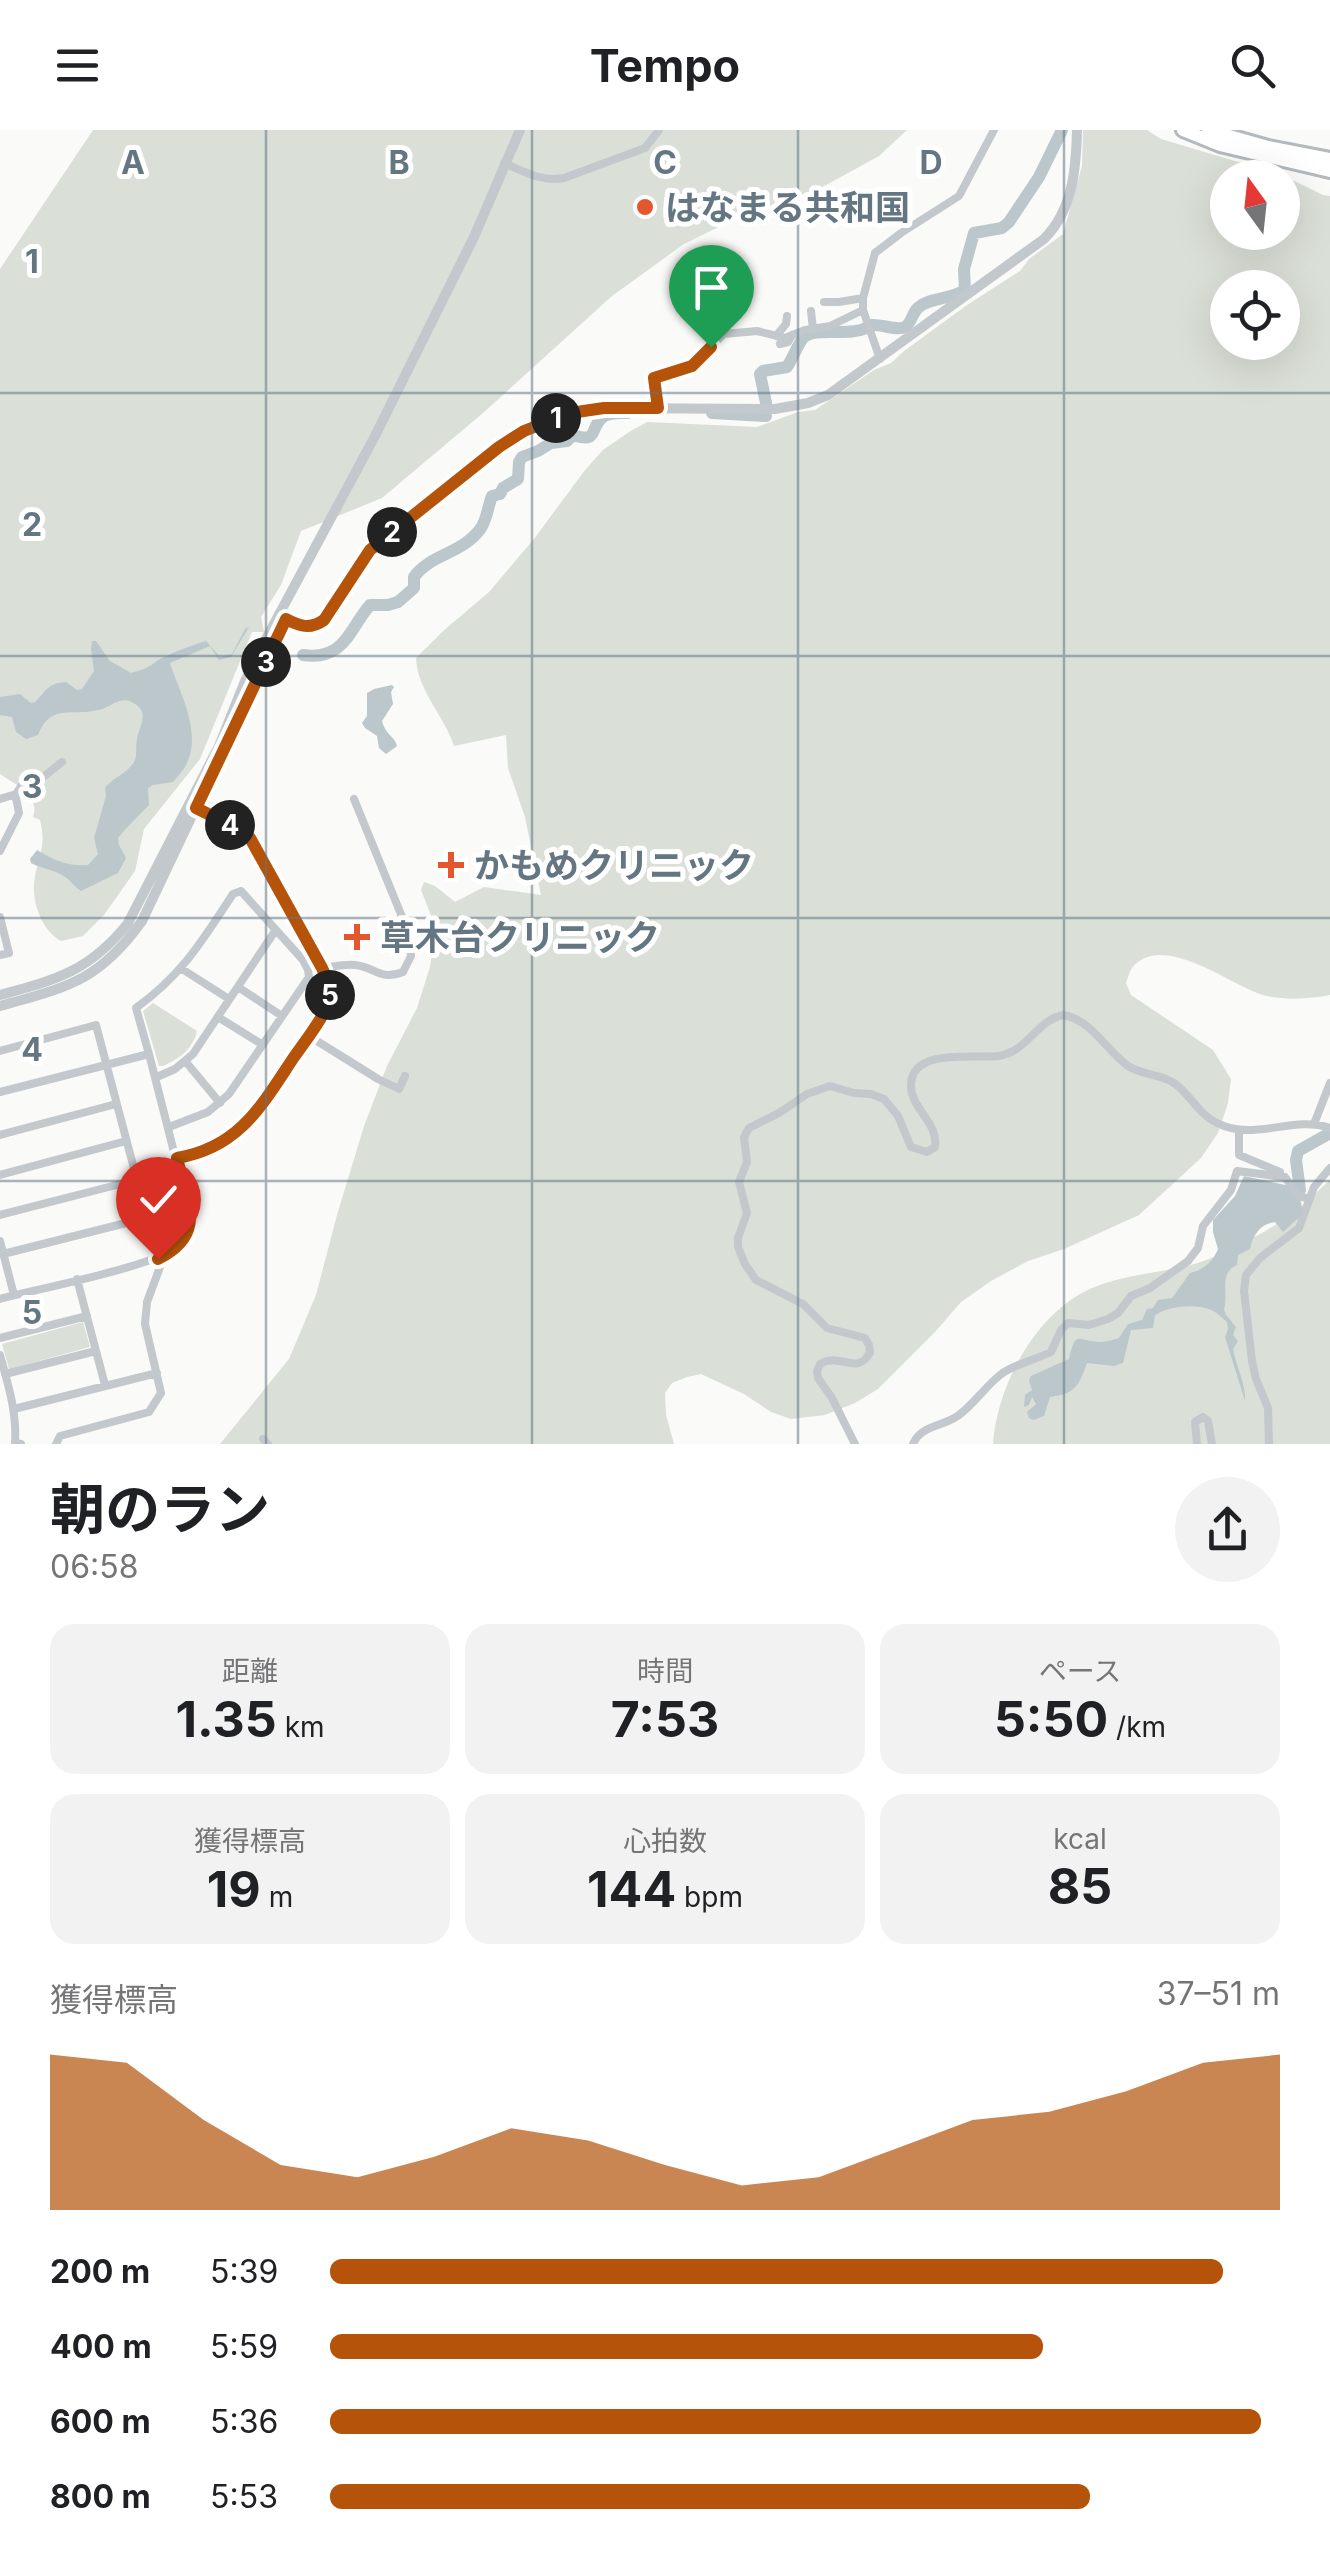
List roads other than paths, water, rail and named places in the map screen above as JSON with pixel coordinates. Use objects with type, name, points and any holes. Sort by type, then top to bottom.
[{"type":"highway","points":[[1182,130],[1220,145],[1330,171]]},
{"type":"highway","points":[[1208,130],[1330,160]]},
{"type":"street","points":[[0,1006],[74,984],[116,952],[142,920],[282,617],[474,236],[520,130]]},
{"type":"street","points":[[504,164],[538,178],[564,178],[645,148],[658,130]]},
{"type":"street","points":[[880,359],[863,310],[875,253],[960,196],[994,130]]},
{"type":"street","points":[[282,617],[306,627],[324,620],[370,550],[499,447],[552,419],[604,408],[794,407],[828,395],[1056,228],[1072,186],[1077,130]]},
{"type":"street","points":[[824,302],[863,298]]},
{"type":"street","points":[[658,408],[654,378],[692,366],[724,334],[757,331],[778,340],[830,326],[863,310]]},
{"type":"street","points":[[811,311],[812,328]]},
{"type":"street","points":[[778,340],[788,316]]},
{"type":"street","points":[[0,799],[14,796],[22,785],[42,778],[62,762]]},
{"type":"street","points":[[0,851],[19,813],[14,796]]},
{"type":"street","points":[[322,968],[352,964],[391,976],[403,972],[412,956],[408,934],[354,799]]},
{"type":"street","points":[[177,1158],[225,1140],[256,1115],[330,1001],[329,984],[322,968],[250,838],[192,806]]},
{"type":"street","points":[[0,995],[74,971],[115,938],[134,912],[192,806]]},
{"type":"street","points":[[0,1298],[158,1259],[182,1243],[190,1231],[177,1158],[168,1127],[157,1077],[136,1008],[182,968],[234,894],[241,891],[302,960],[308,977],[245,1074],[220,1102],[197,1117],[168,1127]]},
{"type":"street","points":[[0,917],[9,952],[0,955]]},
{"type":"street","points":[[157,1077],[186,1062],[275,931]]},
{"type":"street","points":[[182,968],[229,999]]},
{"type":"street","points":[[238,987],[282,1016]]},
{"type":"street","points":[[855,1444],[816,1371],[831,1358],[862,1364],[870,1354],[867,1340],[827,1328],[802,1304],[759,1282],[740,1253],[738,1238],[748,1213],[739,1182],[747,1162],[744,1137],[749,1128],[807,1094],[834,1087],[884,1099],[898,1116],[911,1147],[927,1152],[937,1141],[912,1095],[911,1080],[918,1068],[943,1057],[1006,1054],[1022,1046],[1045,1022],[1063,1014],[1096,1034],[1128,1066],[1175,1084],[1208,1118],[1224,1127],[1265,1130],[1314,1124],[1330,1128]]},
{"type":"street","points":[[218,1017],[263,1045]]},
{"type":"street","points":[[0,1050],[96,1025],[160,1266],[147,1302],[146,1324],[161,1393],[149,1412],[60,1436],[56,1444]]},
{"type":"street","points":[[309,1036],[398,1089],[405,1076]]},
{"type":"street","points":[[0,1092],[150,1054]]},
{"type":"street","points":[[186,1062],[220,1102]]},
{"type":"street","points":[[1314,1124],[1330,1083]]},
{"type":"street","points":[[0,1135],[116,1104]]},
{"type":"street","points":[[1240,1130],[1240,1156],[1286,1174],[1298,1196],[1310,1199]]},
{"type":"street","points":[[0,1175],[126,1141]]},
{"type":"street","points":[[1269,1444],[1268,1408],[1252,1362],[1246,1275],[1253,1264],[1299,1228],[1315,1184],[1330,1168]]},
{"type":"street","points":[[913,1444],[924,1430],[960,1415],[1001,1374],[1051,1352],[1060,1330],[1068,1323],[1089,1325],[1108,1319],[1131,1296],[1142,1293],[1188,1261],[1196,1252],[1203,1226],[1231,1190],[1236,1171],[1287,1178]]},
{"type":"street","points":[[0,1215],[136,1180]]},
{"type":"street","points":[[4,1254],[146,1218]]},
{"type":"street","points":[[0,1241],[14,1295]]},
{"type":"street","points":[[77,1279],[105,1385]]},
{"type":"street","points":[[0,1338],[87,1316]]},
{"type":"street","points":[[5,1374],[96,1351]]},
{"type":"street","points":[[0,1354],[14,1409],[15,1443],[21,1444]]},
{"type":"street","points":[[14,1409],[157,1372]]},
{"type":"street","points":[[1197,1444],[1195,1422],[1204,1417],[1212,1444]]},
{"type":"waterway","points":[[872,325],[905,327],[924,304],[965,290],[964,269],[974,233],[1002,228],[1009,222],[1039,177],[1062,130]]},
{"type":"waterway","points":[[766,403],[760,374],[787,367],[808,334],[866,328]]},
{"type":"waterway","points":[[303,655],[317,656],[337,648],[370,605],[398,602],[414,588],[414,577],[421,569],[474,537],[483,524],[492,496],[518,479],[522,457],[551,443],[567,441],[573,435],[591,436],[605,415],[628,413]]},
{"type":"waterway","points":[[712,413],[766,416]]},
{"type":"waterway","points":[[1291,1202],[1300,1190],[1298,1151],[1330,1133]]},
{"type":"place","name":"はなまる共和国","points":[[645,207]]},
{"type":"place","name":"かもめクリニック","points":[[451,865]]},
{"type":"place","name":"草木台クリニック","points":[[357,937]]}]
